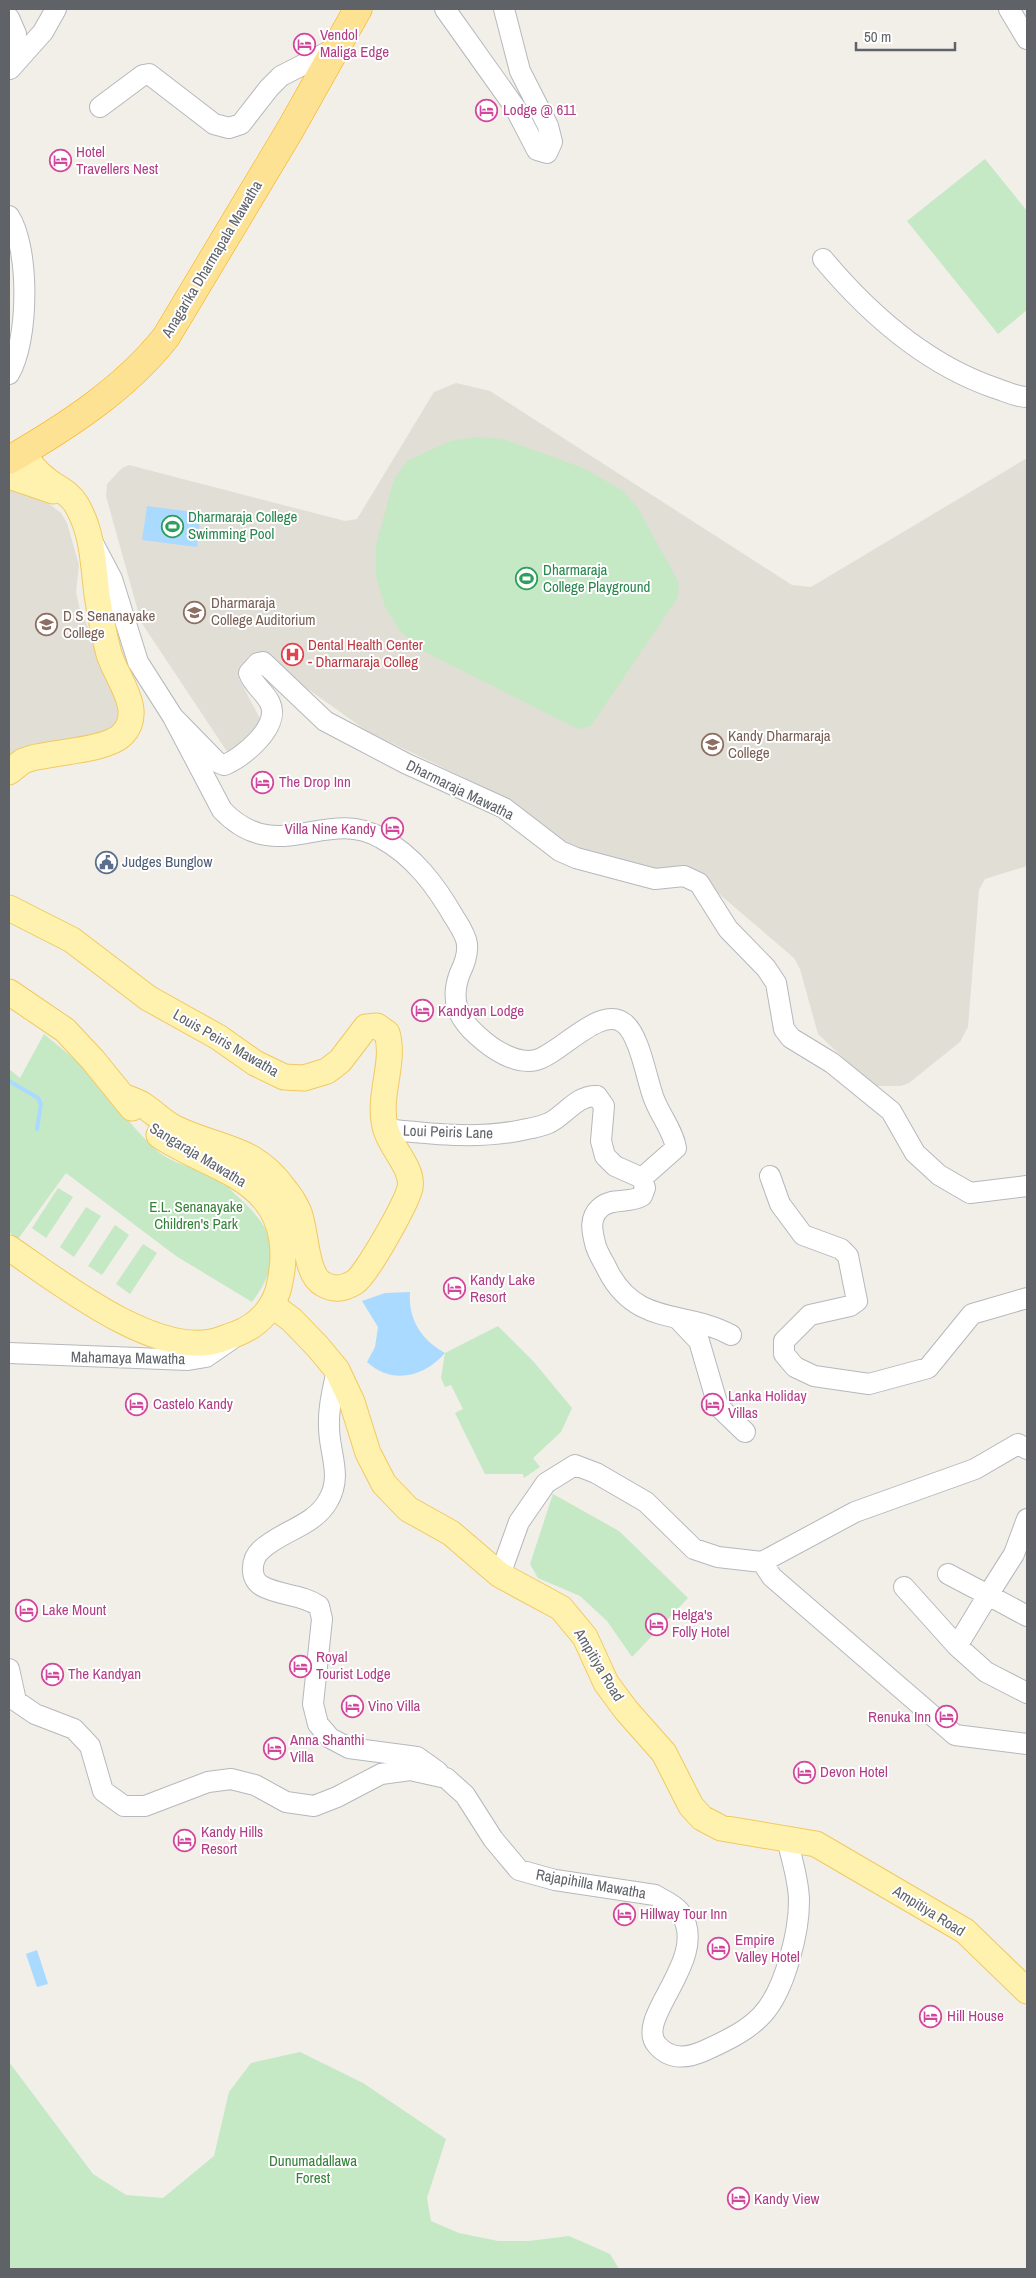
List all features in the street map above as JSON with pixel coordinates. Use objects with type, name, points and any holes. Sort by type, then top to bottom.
[{"type":"highway","name":"Anagarika Dharmapala Mawatha","points":[[16,456],[95,404],[139,367],[166,337],[290,130],[358,9]]},
{"type":"main road","points":[[9,772],[23,761],[32,758],[108,744],[124,734],[131,717],[129,699],[114,671],[107,646],[97,594],[90,538],[80,512],[73,499],[16,456]]},
{"type":"main road","points":[[9,476],[52,491],[67,499],[80,512]]},
{"type":"main road","name":"Louis Peiris Mawatha","points":[[9,908],[72,940],[148,998],[218,1037],[256,1063],[284,1077],[304,1078],[327,1070],[340,1061],[366,1027],[377,1026],[387,1033],[391,1045],[382,1111],[385,1129],[392,1146],[408,1171],[411,1187],[368,1268],[355,1282],[334,1288],[321,1283],[312,1272],[298,1210],[287,1191],[261,1162],[245,1154],[175,1128],[141,1104],[122,1096]]},
{"type":"main road","name":"Sangaraja Mawatha","points":[[9,992],[65,1030],[93,1060],[122,1096],[160,1136],[198,1158],[237,1176],[265,1200],[278,1222],[284,1255],[279,1290],[272,1305],[254,1325],[239,1333],[210,1342],[182,1342],[155,1335],[100,1309],[9,1248]]},
{"type":"main road","name":"Ampitiya Road","points":[[272,1305],[292,1320],[318,1347],[336,1370],[352,1402],[368,1454],[384,1484],[408,1509],[451,1533],[500,1575],[562,1608],[585,1637],[606,1683],[626,1710],[664,1753],[691,1806],[702,1818],[721,1828],[816,1844],[965,1931],[1027,1991]]},
{"type":"street","points":[[9,70],[43,32],[56,9]]},
{"type":"street","points":[[445,9],[514,106],[537,150],[547,153],[552,142],[548,126],[520,72],[504,9]]},
{"type":"street","points":[[1009,9],[1027,38]]},
{"type":"street","points":[[9,18],[16,34],[15,51],[9,70]]},
{"type":"street","points":[[100,108],[143,75],[150,74],[214,124],[229,128],[242,124],[269,88],[281,76],[334,49]]},
{"type":"street","points":[[9,216],[15,225],[22,259],[25,315],[18,350],[9,374]]},
{"type":"street","points":[[824,259],[851,292],[915,348],[971,380],[1027,397]]},
{"type":"street","name":"Dharmaraja Mawatha","points":[[90,538],[112,579],[138,662],[174,717],[222,810],[234,822],[249,831],[277,838],[335,828],[358,829],[381,838],[409,858],[435,885],[461,929],[467,944],[466,960],[454,995],[465,1022],[478,1036],[512,1057],[536,1060],[558,1049],[592,1025],[609,1018],[624,1022],[633,1034],[653,1098],[676,1148],[642,1178]]},
{"type":"street","name":"Dharmaraja Mawatha","points":[[174,717],[217,762],[224,765],[232,762],[262,737],[267,729],[271,716],[270,703],[249,673],[258,663],[263,662],[325,721],[407,764],[504,808],[560,851],[576,858],[655,879],[690,877],[706,891],[728,929],[766,968],[776,983],[784,1029],[791,1038],[832,1063],[890,1111],[903,1134],[921,1159],[939,1174],[970,1193],[1027,1186]]},
{"type":"street","name":"Loui Peiris Lane","points":[[385,1129],[448,1135],[527,1130],[549,1123],[588,1096],[597,1096],[604,1106],[601,1141],[605,1156],[615,1166],[642,1178]]},
{"type":"street","points":[[770,1176],[780,1204],[803,1235],[841,1249],[848,1256],[857,1293],[857,1300],[850,1306],[810,1315],[784,1341],[784,1354],[795,1367],[814,1376],[869,1384],[928,1368],[972,1314],[1027,1298]]},
{"type":"street","points":[[642,1178],[645,1188],[642,1196],[634,1200],[608,1202],[599,1209],[593,1218],[591,1228],[596,1247],[612,1279],[623,1294],[637,1306],[679,1320],[704,1325],[731,1335]]},
{"type":"street","points":[[679,1320],[699,1341],[718,1406],[745,1432]]},
{"type":"street","name":"Mahamaya Mawatha","points":[[9,1353],[188,1360],[206,1357],[239,1333]]},
{"type":"street","points":[[336,1370],[328,1428],[336,1478],[328,1501],[314,1517],[260,1550],[253,1562],[253,1576],[261,1586],[310,1600],[319,1606],[322,1619],[313,1704],[318,1724],[330,1738],[350,1748],[399,1752],[417,1757],[446,1778]]},
{"type":"street","points":[[500,1575],[519,1522],[546,1483],[575,1465],[596,1472],[646,1502],[694,1549],[718,1557],[762,1562],[855,1512],[975,1469],[1018,1444],[1027,1449]]},
{"type":"street","points":[[958,1646],[988,1595],[1021,1558],[1027,1519]]},
{"type":"street","points":[[762,1562],[772,1577],[956,1735],[1027,1744]]},
{"type":"street","points":[[948,1574],[1027,1616]]},
{"type":"street","points":[[904,1587],[958,1646],[986,1672],[1027,1693]]},
{"type":"street","name":"Rajapihilla Mawatha","points":[[9,1669],[16,1701],[35,1714],[74,1729],[90,1746],[103,1792],[124,1806],[145,1806],[208,1782],[231,1779],[255,1785],[286,1802],[314,1806],[337,1798],[381,1774],[410,1770],[446,1778],[465,1795],[493,1839],[519,1870],[555,1880],[655,1895],[679,1911],[685,1922],[688,1939],[682,1968],[654,2021],[652,2031],[656,2044],[665,2052],[677,2057],[689,2056],[735,2037],[770,2007],[782,1986],[793,1947],[799,1903],[787,1838]]},
{"type":"shaded area","name":"Kandy Dharmaraja College","points":[[456,383],[490,391],[792,585],[811,587],[1027,458],[1027,866],[985,879],[979,890],[968,1027],[960,1042],[909,1083],[901,1086],[877,1086],[869,1082],[818,1034],[800,969],[794,958],[711,887],[569,849],[500,795],[367,731],[257,653],[249,656],[238,673],[239,679],[263,724],[230,756],[141,622],[106,496],[107,484],[122,468],[129,465],[345,521],[357,519],[434,392]]},
{"type":"shaded area","name":"D S Senanayake College","points":[[9,487],[40,497],[61,513],[67,523],[79,565],[76,592],[79,606],[121,706],[116,732],[9,766]]},
{"type":"green space","points":[[985,159],[1027,211],[1027,310],[998,334],[907,221]]},
{"type":"green space","name":"Dharmaraja College Playground","points":[[477,437],[503,439],[583,468],[622,490],[638,508],[679,583],[678,597],[591,726],[578,729],[423,651],[400,631],[385,607],[376,576],[376,545],[394,480],[407,461],[450,441]]},
{"type":"green space","name":"E.L. Senanayake Children's Park","points":[[44,1034],[79,1064],[143,1137],[160,1153],[222,1180],[260,1220],[271,1244],[272,1257],[263,1286],[252,1302],[176,1256],[66,1173],[18,1239],[9,1232],[9,1069],[20,1078]]},
{"type":"green space","points":[[58,1188],[73,1197],[46,1238],[32,1228]]},
{"type":"green space","points":[[86,1207],[101,1216],[74,1257],[60,1247]]},
{"type":"green space","points":[[115,1225],[129,1235],[102,1275],[88,1266]]},
{"type":"green space","points":[[143,1244],[157,1253],[130,1294],[116,1284]]},
{"type":"green space","points":[[498,1326],[533,1361],[572,1408],[561,1432],[533,1458],[540,1467],[524,1478],[523,1474],[485,1474],[455,1413],[463,1409],[451,1385],[445,1387],[441,1378],[445,1353]]},
{"type":"green space","points":[[553,1494],[619,1531],[688,1598],[632,1657],[607,1621],[580,1596],[538,1578],[530,1564]]},
{"type":"green space","name":"Dunumadallawa Forest","points":[[300,2052],[363,2083],[446,2139],[427,2198],[431,2221],[459,2233],[498,2241],[529,2241],[569,2236],[610,2254],[619,2269],[9,2269],[9,2062],[93,2174],[126,2195],[163,2198],[214,2156],[229,2092],[251,2063]]},
{"type":"water","name":"Dharmaraja College Swimming Pool","points":[[147,506],[201,513],[197,547],[142,540]]},
{"type":"water","points":[[410,1292],[411,1311],[418,1328],[429,1342],[445,1353],[437,1361],[418,1372],[397,1376],[387,1374],[367,1362],[375,1347],[378,1327],[362,1301],[385,1293]]},
{"type":"water","points":[[37,1950],[48,1984],[37,1987],[26,1954]]},
{"type":"waterway","points":[[9,1081],[38,1098],[41,1104],[37,1129]]},
{"type":"place","name":"Vendol Maliga Edge","points":[[304,44]]},
{"type":"place","name":"Lodge @ 611","points":[[487,110]]},
{"type":"place","name":"Hotel Travellers Nest","points":[[60,161]]},
{"type":"place","name":"Dharmaraja College Swimming Pool","points":[[172,526]]},
{"type":"place","name":"Dharmaraja College Playground","points":[[527,579]]},
{"type":"place","name":"Dharmaraja College Auditorium","points":[[195,612]]},
{"type":"place","name":"D S Senanayake College","points":[[47,625]]},
{"type":"place","name":"Dental Health Center - Dharmaraja Colleg","points":[[292,654]]},
{"type":"place","name":"Kandy Dharmaraja College","points":[[712,745]]},
{"type":"place","name":"The Drop Inn","points":[[263,782]]},
{"type":"place","name":"Villa Nine Kandy","points":[[392,829]]},
{"type":"place","name":"Judges Bunglow","points":[[106,862]]},
{"type":"place","name":"Kandyan Lodge","points":[[422,1011]]},
{"type":"place","name":"Kandy Lake Resort","points":[[454,1289]]},
{"type":"place","name":"Castelo Kandy","points":[[137,1404]]},
{"type":"place","name":"Lanka Holiday Villas","points":[[712,1405]]},
{"type":"place","name":"Lake Mount","points":[[26,1610]]},
{"type":"place","name":"Helga's Folly Hotel","points":[[656,1624]]},
{"type":"place","name":"Royal Tourist Lodge","points":[[300,1666]]},
{"type":"place","name":"The Kandyan","points":[[52,1674]]},
{"type":"place","name":"Vino Villa","points":[[352,1706]]},
{"type":"place","name":"Renuka Inn","points":[[947,1717]]},
{"type":"place","name":"Anna Shanthi Villa","points":[[274,1749]]},
{"type":"place","name":"Devon Hotel","points":[[804,1772]]},
{"type":"place","name":"Kandy Hills Resort","points":[[185,1841]]},
{"type":"place","name":"Hillway Tour Inn","points":[[624,1914]]},
{"type":"place","name":"Empire Valley Hotel","points":[[719,1949]]},
{"type":"place","name":"Hill House","points":[[931,2016]]},
{"type":"place","name":"Kandy View","points":[[738,2199]]}]
